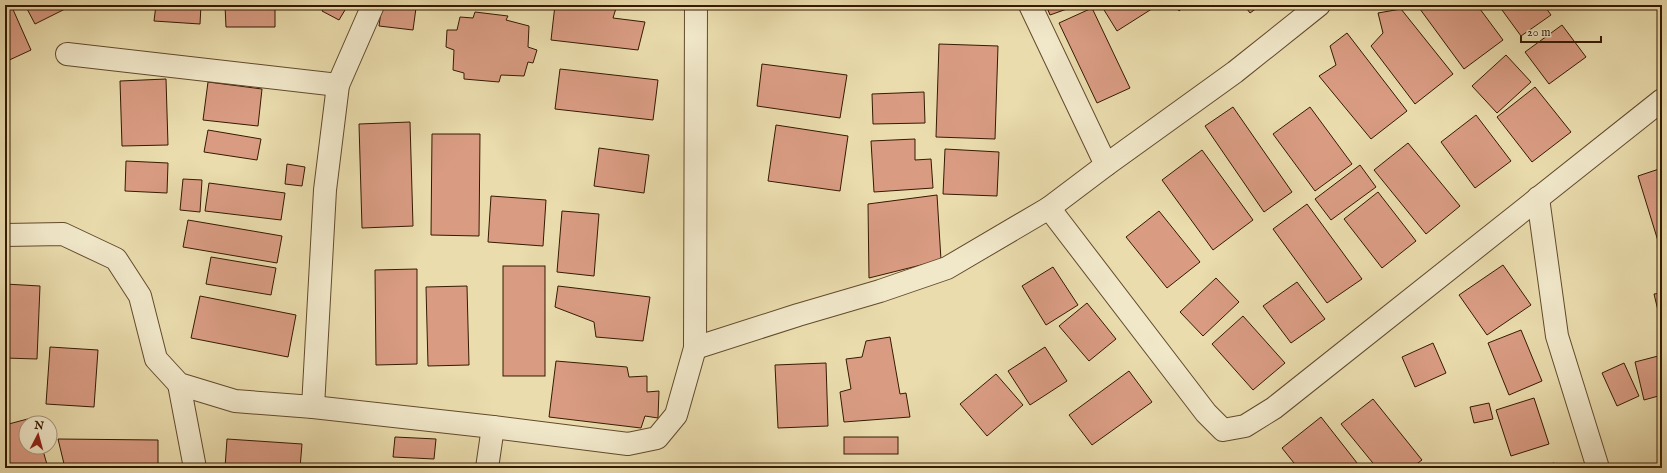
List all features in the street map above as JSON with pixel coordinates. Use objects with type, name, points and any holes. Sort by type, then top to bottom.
[{"type":"street","points":[[313,407],[325,190],[338,86],[373,5]]},
{"type":"street","points":[[5,235],[63,234],[116,259],[140,296],[156,359],[179,384],[236,401],[313,407],[494,427],[628,444],[657,438],[676,415],[695,348],[696,5]]},
{"type":"street","points":[[1030,5],[1106,165]]},
{"type":"street","points":[[695,348],[798,315],[880,291],[947,268],[1049,208],[1235,72],[1319,5]]},
{"type":"street","points":[[67,54],[338,86]]},
{"type":"street","points":[[1049,208],[1206,413],[1223,430],[1246,426],[1274,408],[1662,100]]},
{"type":"street","points":[[1538,198],[1556,336],[1598,468]]},
{"type":"street","points":[[179,384],[195,468]]},
{"type":"street","points":[[487,468],[494,427]]},
{"type":"building","points":[[5,5],[11,5],[31,50],[5,62]]},
{"type":"building","points":[[25,5],[73,5],[35,24]]},
{"type":"building","points":[[156,5],[201,5],[200,24],[154,21]]},
{"type":"building","points":[[225,5],[275,5],[275,27],[226,27]]},
{"type":"building","points":[[325,5],[348,5],[339,20],[322,11]]},
{"type":"building","points":[[382,5],[416,8],[413,30],[379,26]]},
{"type":"building","points":[[555,5],[617,5],[613,18],[645,22],[638,50],[551,40]]},
{"type":"building","points":[[1046,5],[1078,5],[1050,15]]},
{"type":"building","points":[[1101,5],[1158,5],[1117,31]]},
{"type":"building","points":[[1175,5],[1186,5],[1179,11]]},
{"type":"building","points":[[1244,5],[1261,5],[1250,13]]},
{"type":"building","points":[[1417,5],[1477,5],[1503,40],[1464,69]]},
{"type":"building","points":[[1509,5],[1544,5],[1551,15],[1521,36],[1502,10]]},
{"type":"building","points":[[1092,8],[1130,88],[1097,103],[1059,23]]},
{"type":"building","points":[[1401,9],[1453,74],[1415,104],[1371,46],[1383,33],[1378,13]]},
{"type":"building","points":[[475,12],[508,16],[506,20],[529,26],[528,47],[537,50],[533,63],[528,62],[524,76],[501,75],[499,82],[464,79],[464,73],[453,70],[454,50],[446,47],[447,30],[457,30],[460,17],[473,18]]},
{"type":"building","points":[[1562,25],[1586,57],[1549,84],[1525,52]]},
{"type":"building","points":[[1347,33],[1407,111],[1371,139],[1319,76],[1336,65],[1330,46]]},
{"type":"building","points":[[939,44],[998,46],[995,139],[936,137]]},
{"type":"building","points":[[1506,55],[1531,82],[1497,113],[1472,86]]},
{"type":"building","points":[[762,64],[847,75],[840,118],[757,106]]},
{"type":"building","points":[[560,69],[658,80],[653,120],[555,109]]},
{"type":"building","points":[[166,79],[168,145],[122,146],[120,81]]},
{"type":"building","points":[[208,82],[262,89],[258,126],[203,120]]},
{"type":"building","points":[[1535,87],[1571,132],[1532,162],[1497,117]]},
{"type":"building","points":[[924,92],[925,123],[873,124],[872,94]]},
{"type":"building","points":[[1233,107],[1292,192],[1264,212],[1205,126]]},
{"type":"building","points":[[1310,107],[1352,164],[1315,191],[1273,134]]},
{"type":"building","points":[[1476,115],[1511,161],[1475,188],[1441,142]]},
{"type":"building","points":[[410,122],[413,226],[362,228],[359,124]]},
{"type":"building","points":[[776,125],[848,136],[840,191],[768,181]]},
{"type":"building","points":[[208,130],[261,139],[257,160],[204,152]]},
{"type":"building","points":[[432,134],[480,134],[479,236],[431,235]]},
{"type":"building","points":[[915,139],[915,160],[931,159],[933,188],[874,192],[871,141]]},
{"type":"building","points":[[1408,143],[1460,206],[1426,234],[1374,170]]},
{"type":"building","points":[[599,148],[649,155],[644,193],[594,186]]},
{"type":"building","points":[[945,149],[999,152],[997,196],[943,194]]},
{"type":"building","points":[[1202,150],[1253,220],[1213,250],[1162,180]]},
{"type":"building","points":[[126,161],[168,163],[167,193],[125,191]]},
{"type":"building","points":[[287,164],[305,167],[302,186],[285,184]]},
{"type":"building","points":[[1360,165],[1376,187],[1331,220],[1315,199]]},
{"type":"building","points":[[1662,168],[1662,254],[1638,176]]},
{"type":"building","points":[[183,179],[202,180],[200,212],[180,210]]},
{"type":"building","points":[[209,183],[285,193],[281,220],[205,211]]},
{"type":"building","points":[[1378,192],[1416,241],[1382,268],[1344,219]]},
{"type":"building","points":[[937,195],[941,260],[869,278],[868,204]]},
{"type":"building","points":[[491,196],[546,200],[543,246],[488,242]]},
{"type":"building","points":[[1307,204],[1362,279],[1327,303],[1273,229]]},
{"type":"building","points":[[562,211],[599,214],[594,276],[557,272]]},
{"type":"building","points":[[1159,211],[1200,262],[1167,288],[1126,237]]},
{"type":"building","points":[[188,220],[282,236],[277,263],[183,247]]},
{"type":"building","points":[[211,257],[276,268],[271,295],[206,284]]},
{"type":"building","points":[[1503,265],[1531,305],[1487,335],[1459,295]]},
{"type":"building","points":[[503,266],[545,266],[545,376],[503,376]]},
{"type":"building","points":[[1053,267],[1078,305],[1046,325],[1022,286]]},
{"type":"building","points":[[417,269],[417,364],[376,365],[375,270]]},
{"type":"building","points":[[1216,278],[1239,302],[1203,336],[1180,312]]},
{"type":"building","points":[[1297,282],[1325,319],[1291,343],[1263,306]]},
{"type":"building","points":[[5,284],[40,286],[37,359],[5,358]]},
{"type":"building","points":[[467,286],[469,365],[428,366],[426,287]]},
{"type":"building","points":[[558,286],[650,297],[643,341],[596,337],[594,322],[555,307]]},
{"type":"building","points":[[1662,293],[1662,327],[1654,294]]},
{"type":"building","points":[[200,296],[296,315],[288,357],[191,338]]},
{"type":"building","points":[[1087,303],[1116,339],[1089,361],[1059,326]]},
{"type":"building","points":[[1243,316],[1285,363],[1253,390],[1212,344]]},
{"type":"building","points":[[1521,330],[1542,381],[1509,395],[1488,343]]},
{"type":"building","points":[[890,337],[900,394],[906,393],[910,417],[844,422],[840,392],[851,389],[846,359],[862,357],[866,341]]},
{"type":"building","points":[[1433,343],[1446,373],[1415,387],[1402,357]]},
{"type":"building","points":[[50,347],[98,350],[94,407],[46,404]]},
{"type":"building","points":[[1045,347],[1067,381],[1030,405],[1008,371]]},
{"type":"building","points":[[1662,355],[1662,395],[1644,400],[1635,362]]},
{"type":"building","points":[[556,361],[627,367],[629,377],[647,376],[647,392],[659,391],[658,418],[645,416],[641,428],[549,417]]},
{"type":"building","points":[[826,363],[828,426],[778,428],[775,365]]},
{"type":"building","points":[[1624,363],[1639,396],[1617,406],[1602,373]]},
{"type":"building","points":[[1129,371],[1152,402],[1092,445],[1069,415]]},
{"type":"building","points":[[996,374],[1023,405],[987,436],[960,404]]},
{"type":"building","points":[[1534,398],[1549,444],[1511,456],[1496,410]]},
{"type":"building","points":[[1373,399],[1422,460],[1411,468],[1377,468],[1341,424]]},
{"type":"building","points":[[1489,403],[1493,419],[1474,423],[1470,407]]},
{"type":"building","points":[[1321,417],[1361,468],[1298,468],[1282,448]]},
{"type":"building","points":[[18,422],[18,455],[44,455],[48,468],[5,468],[5,425]]},
{"type":"building","points":[[395,437],[436,439],[434,459],[393,457]]},
{"type":"building","points":[[844,437],[898,437],[898,454],[844,454]]},
{"type":"building","points":[[58,439],[158,440],[158,468],[65,468]]},
{"type":"building","points":[[227,439],[302,444],[300,468],[225,468]]},
{"type":"building","points":[[1554,463],[1555,468],[1538,468]]}]
